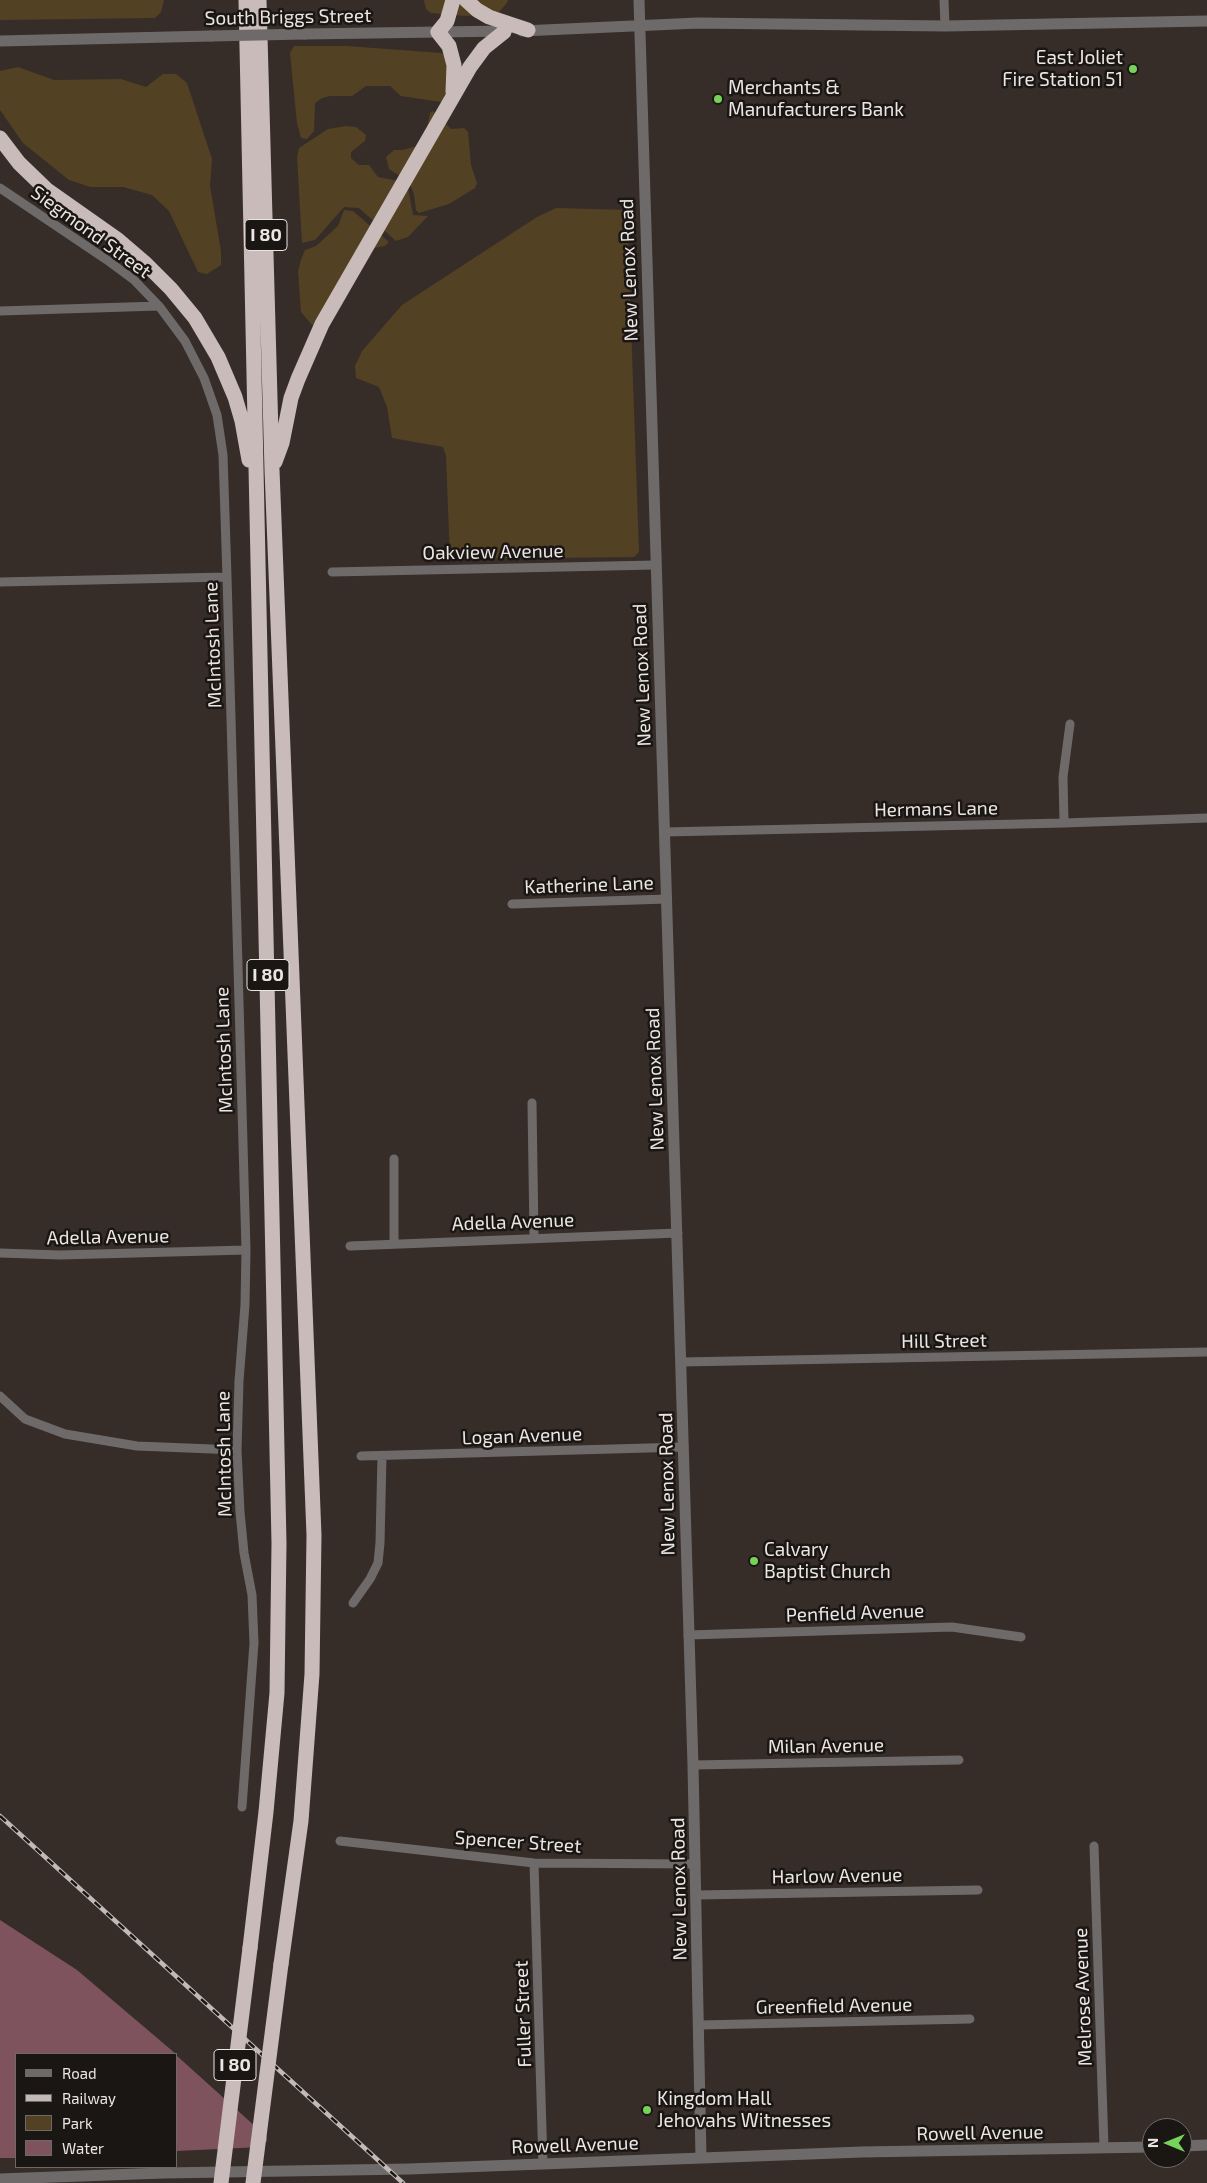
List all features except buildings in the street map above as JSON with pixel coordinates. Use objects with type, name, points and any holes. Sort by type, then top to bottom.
[{"type":"highway","name":"I 80","points":[[221,2183],[266,1812],[277,1693],[279,1543],[246,0]]},
{"type":"highway","name":"I 80","points":[[253,2183],[300,1820],[312,1674],[314,1535],[272,470],[259,0]]},
{"type":"highway","points":[[452,96],[454,65],[448,46],[438,32],[447,21],[453,0]]},
{"type":"highway","points":[[466,0],[477,10],[489,17],[528,30]]},
{"type":"highway","points":[[272,470],[282,443],[291,398],[304,360],[322,324],[452,96],[477,57],[504,32]]},
{"type":"highway","points":[[0,138],[19,164],[47,190],[118,240],[146,264],[171,289],[195,318],[218,357],[240,413],[258,516]]},
{"type":"street","name":"New Lenox Road","points":[[639,0],[655,565],[678,1233],[696,1864],[701,2158]]},
{"type":"street","points":[[944,0],[945,26]]},
{"type":"street","name":"South Briggs Street","points":[[0,41],[305,34],[504,32],[640,25],[763,23],[945,26],[1207,21]]},
{"type":"street","name":"Siegmond Street","points":[[0,188],[134,280],[159,306]]},
{"type":"street","points":[[0,311],[159,306]]},
{"type":"street","name":"McIntosh Lane","points":[[159,306],[185,341],[204,378],[217,415],[223,455],[246,1250],[245,1304],[238,1381],[237,1450],[240,1512],[244,1553],[252,1595],[254,1643],[242,1807]]},
{"type":"street","name":"Oakview Avenue","points":[[332,572],[655,565]]},
{"type":"street","points":[[0,582],[227,577]]},
{"type":"street","points":[[1064,823],[1063,777],[1070,724]]},
{"type":"street","name":"Hermans Lane","points":[[665,832],[1207,818]]},
{"type":"street","name":"Katherine Lane","points":[[512,904],[667,899]]},
{"type":"street","points":[[532,1103],[534,1237]]},
{"type":"street","points":[[394,1159],[394,1242]]},
{"type":"street","name":"Adella Avenue","points":[[350,1246],[394,1242],[678,1233]]},
{"type":"street","name":"Adella Avenue","points":[[0,1253],[60,1255],[246,1250]]},
{"type":"street","name":"Hill Street","points":[[681,1362],[1207,1352]]},
{"type":"street","points":[[0,1396],[25,1419],[65,1434],[137,1446],[237,1450]]},
{"type":"street","name":"Logan Avenue","points":[[361,1456],[684,1447]]},
{"type":"street","points":[[353,1602],[370,1579],[378,1563],[382,1456]]},
{"type":"street","name":"Penfield Avenue","points":[[688,1635],[952,1627],[1021,1637]]},
{"type":"street","name":"Milan Avenue","points":[[693,1765],[959,1760]]},
{"type":"street","name":"Spencer Street","points":[[340,1840],[534,1863],[696,1864]]},
{"type":"street","name":"Melrose Avenue","points":[[1094,1846],[1104,2148]]},
{"type":"street","name":"Fuller Street","points":[[534,1863],[543,2164]]},
{"type":"street","name":"Harlow Avenue","points":[[696,1895],[978,1890]]},
{"type":"street","name":"Greenfield Avenue","points":[[700,2025],[970,2019]]},
{"type":"street","points":[[1192,2146],[1207,2145]]},
{"type":"street","name":"Rowell Avenue","points":[[0,2179],[163,2178],[701,2158],[1142,2146]]},
{"type":"green space","points":[[0,0],[164,0],[161,12],[155,18],[0,20]]},
{"type":"green space","points":[[424,0],[508,0],[499,12],[466,16],[431,13],[426,9]]},
{"type":"green space","points":[[294,46],[346,46],[442,53],[447,57],[446,100],[441,102],[401,96],[390,86],[366,86],[352,96],[330,96],[322,98],[315,103],[314,131],[307,139],[301,138],[297,123],[290,53]]},
{"type":"green space","points":[[18,67],[54,80],[121,79],[146,87],[163,74],[176,74],[187,83],[212,159],[210,186],[221,251],[221,265],[207,274],[198,272],[169,211],[152,195],[123,187],[90,187],[69,180],[23,143],[0,110],[0,71]]},
{"type":"green space","points":[[433,111],[451,129],[464,128],[468,132],[471,165],[477,183],[475,188],[449,204],[419,213],[416,210],[414,194],[409,182],[389,169],[386,157],[394,150],[403,150],[424,144],[430,113]]},
{"type":"green space","points":[[346,126],[356,127],[366,135],[365,141],[351,152],[351,158],[359,165],[369,165],[378,177],[403,182],[408,188],[413,215],[428,216],[408,237],[396,241],[359,208],[344,207],[315,240],[302,243],[297,157],[299,148],[328,129]]},
{"type":"green space","points":[[556,208],[627,210],[639,552],[634,557],[450,559],[446,456],[443,447],[392,438],[387,407],[379,387],[356,378],[355,366],[362,351],[402,305],[537,217]]},
{"type":"green space","points":[[344,210],[353,211],[389,242],[385,246],[362,250],[317,324],[312,325],[301,312],[298,271],[301,260],[305,250],[316,246],[338,226]]},
{"type":"water","points":[[0,1920],[77,1970],[175,2053],[15,2053],[15,2158],[0,2158]]},
{"type":"water","points":[[178,2057],[267,2137],[267,2141],[261,2147],[178,2151]]},
{"type":"railway","points":[[0,1816],[403,2183]]},
{"type":"place","name":"East Joliet Fire Station 51","points":[[1133,69]]},
{"type":"place","name":"Merchants & Manufacturers Bank","points":[[718,99]]},
{"type":"place","name":"Calvary Baptist Church","points":[[754,1561]]},
{"type":"place","name":"Kingdom Hall Jehovahs Witnesses","points":[[647,2110]]}]
